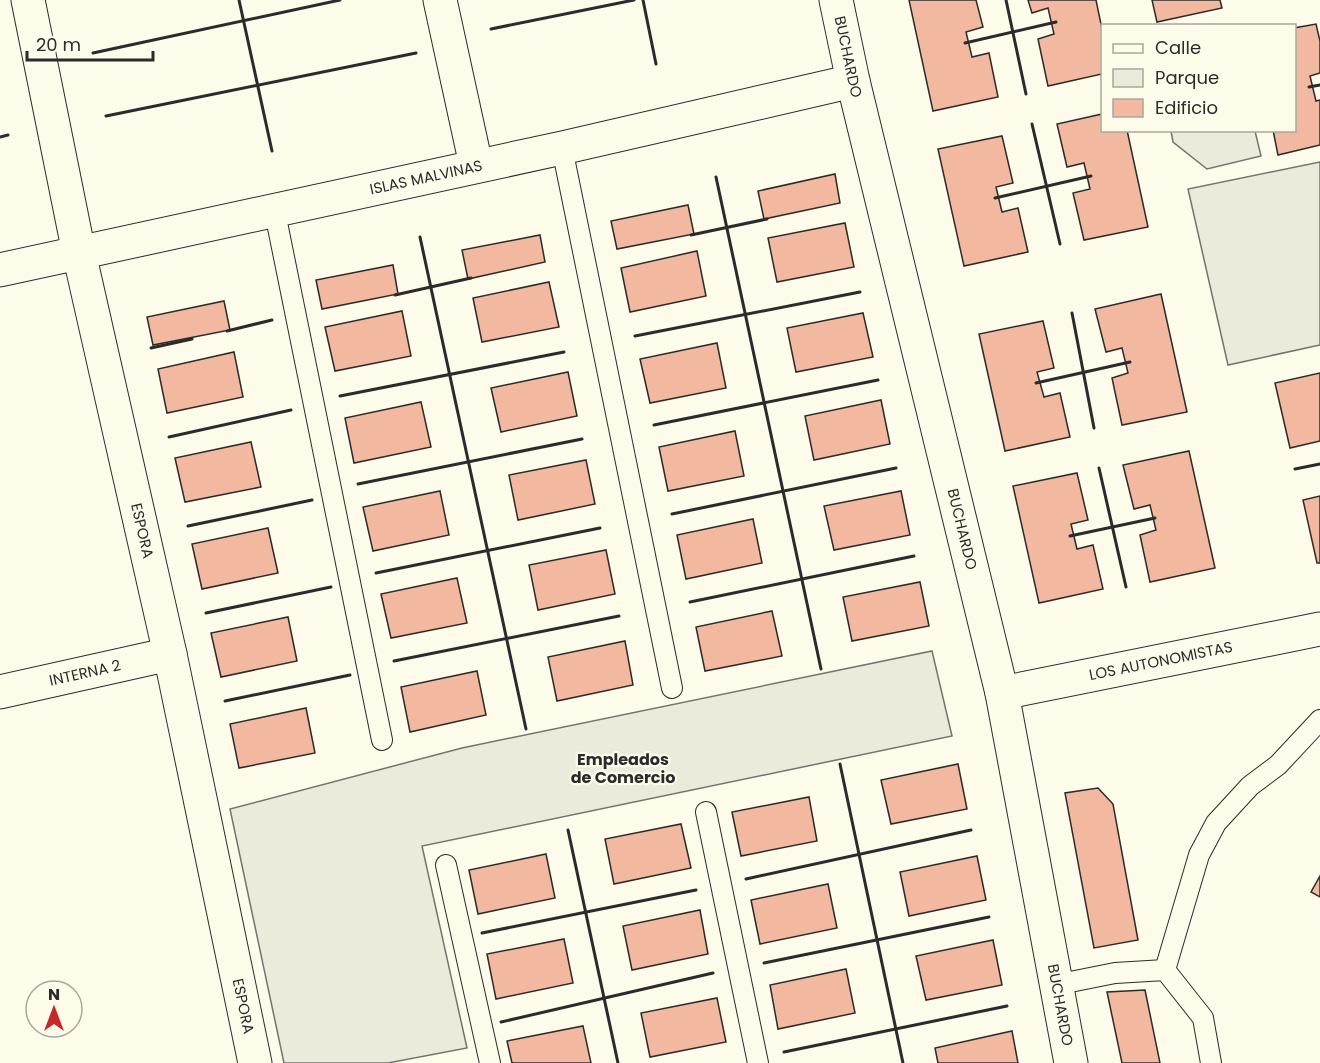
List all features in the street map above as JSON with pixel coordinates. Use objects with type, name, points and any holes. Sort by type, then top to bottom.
[{"type":"street","name":"ESPORA","points":[[28,0],[79,253],[170,654],[255,1063]]},
{"type":"street","points":[[440,0],[476,165]]},
{"type":"street","name":"BUCHARDO","points":[[837,0],[853,81],[1002,693],[1071,1063]]},
{"type":"street","name":"ISLAS MALVINAS","points":[[0,270],[274,208],[561,148],[853,81]]},
{"type":"street","name":"LOS AUTONOMISTAS","points":[[1002,693],[1320,629]]},
{"type":"street","name":"INTERNA 2","points":[[0,692],[170,654]]},
{"type":"lane","points":[[561,148],[672,688]]},
{"type":"lane","points":[[274,208],[382,740]]},
{"type":"lane","points":[[1165,970],[1199,855],[1216,823],[1250,786],[1278,765],[1320,720]]},
{"type":"lane","points":[[706,812],[758,1063]]},
{"type":"lane","points":[[446,865],[490,1063]]},
{"type":"lane","points":[[1055,984],[1115,973],[1165,970]]},
{"type":"lane","points":[[1165,970],[1203,1018],[1211,1063]]},
{"type":"green space","points":[[1171,132],[1255,132],[1261,156],[1207,169],[1173,142]]},
{"type":"green space","points":[[1320,162],[1320,345],[1228,365],[1188,189]]},
{"type":"green space","points":[[932,651],[952,736],[422,846],[467,1048],[388,1063],[284,1063],[230,809],[462,748]]},
{"type":"building","points":[[909,0],[976,0],[983,27],[966,32],[972,57],[989,53],[998,97],[933,111]]},
{"type":"building","points":[[1028,0],[1096,0],[1101,24],[1101,74],[1048,86],[1038,39],[1054,34],[1048,8],[1032,13]]},
{"type":"building","points":[[1152,0],[1220,0],[1222,8],[1157,22]]},
{"type":"building","points":[[1316,24],[1320,41],[1320,73],[1310,76],[1316,101],[1320,100],[1320,145],[1278,155],[1273,132],[1296,132],[1296,28]]},
{"type":"building","points":[[1101,114],[1101,132],[1127,132],[1148,227],[1084,240],[1073,193],[1090,189],[1084,163],[1067,167],[1057,124]]},
{"type":"building","points":[[1002,136],[1013,183],[996,187],[1002,212],[1018,208],[1028,252],[964,266],[938,149]]},
{"type":"building","points":[[835,174],[840,203],[764,219],[758,191]]},
{"type":"building","points":[[688,205],[694,234],[617,249],[611,221]]},
{"type":"building","points":[[845,223],[854,267],[777,282],[768,238]]},
{"type":"building","points":[[540,235],[545,262],[468,279],[462,250]]},
{"type":"building","points":[[697,251],[706,296],[630,312],[621,268]]},
{"type":"building","points":[[393,265],[398,294],[322,309],[316,280]]},
{"type":"building","points":[[549,282],[559,327],[482,342],[473,298]]},
{"type":"building","points":[[1161,294],[1187,412],[1122,425],[1112,378],[1128,373],[1122,348],[1106,352],[1095,309]]},
{"type":"building","points":[[224,301],[230,330],[153,345],[147,317]]},
{"type":"building","points":[[402,311],[411,356],[335,371],[325,327]]},
{"type":"building","points":[[863,313],[873,357],[796,372],[787,328]]},
{"type":"building","points":[[1043,321],[1054,368],[1037,372],[1044,397],[1060,393],[1070,437],[1005,451],[979,334]]},
{"type":"building","points":[[717,343],[726,388],[650,403],[640,359]]},
{"type":"building","points":[[234,352],[243,397],[167,413],[158,369]]},
{"type":"building","points":[[568,372],[577,416],[501,432],[491,388]]},
{"type":"building","points":[[1320,373],[1320,441],[1290,448],[1275,383]]},
{"type":"building","points":[[881,400],[890,444],[814,460],[805,416]]},
{"type":"building","points":[[421,402],[431,447],[354,463],[345,418]]},
{"type":"building","points":[[735,431],[744,476],[668,491],[659,447]]},
{"type":"building","points":[[251,442],[261,487],[185,502],[175,458]]},
{"type":"building","points":[[1189,451],[1215,568],[1150,582],[1140,535],[1156,530],[1150,505],[1134,509],[1123,465]]},
{"type":"building","points":[[586,460],[595,504],[518,520],[509,475]]},
{"type":"building","points":[[1077,473],[1088,520],[1071,524],[1077,549],[1093,545],[1103,589],[1039,603],[1013,486]]},
{"type":"building","points":[[440,491],[449,535],[373,551],[363,507]]},
{"type":"building","points":[[901,491],[910,535],[834,550],[824,506]]},
{"type":"building","points":[[1320,496],[1320,563],[1317,563],[1303,500]]},
{"type":"building","points":[[753,519],[762,563],[686,579],[677,535]]},
{"type":"building","points":[[268,528],[278,573],[202,589],[192,544]]},
{"type":"building","points":[[606,550],[615,594],[538,610],[529,565]]},
{"type":"building","points":[[457,578],[467,623],[391,638],[381,594]]},
{"type":"building","points":[[920,582],[929,626],[852,641],[843,597]]},
{"type":"building","points":[[772,611],[782,656],[705,671],[696,627]]},
{"type":"building","points":[[288,617],[297,661],[221,677],[211,633]]},
{"type":"building","points":[[625,641],[633,685],[557,701],[548,657]]},
{"type":"building","points":[[477,671],[486,715],[410,732],[401,687]]},
{"type":"building","points":[[306,708],[315,753],[239,768],[230,724]]},
{"type":"building","points":[[958,764],[967,809],[891,824],[881,780]]},
{"type":"building","points":[[1098,788],[1113,804],[1138,940],[1094,948],[1065,793]]},
{"type":"building","points":[[809,797],[817,841],[741,856],[732,812]]},
{"type":"building","points":[[681,824],[691,868],[614,884],[605,839]]},
{"type":"building","points":[[546,854],[555,898],[478,914],[469,870]]},
{"type":"building","points":[[977,856],[986,900],[909,916],[900,872]]},
{"type":"building","points":[[1320,876],[1320,897],[1311,892]]},
{"type":"building","points":[[828,884],[837,928],[760,944],[751,900]]},
{"type":"building","points":[[700,910],[708,954],[632,970],[623,926]]},
{"type":"building","points":[[564,939],[573,983],[496,999],[487,954]]},
{"type":"building","points":[[993,940],[1002,985],[926,1000],[916,956]]},
{"type":"building","points":[[846,969],[855,1013],[778,1029],[770,985]]},
{"type":"building","points":[[1145,990],[1160,1063],[1122,1063],[1107,992]]},
{"type":"building","points":[[717,998],[726,1042],[650,1057],[641,1013]]},
{"type":"building","points":[[583,1026],[591,1063],[512,1063],[507,1041]]},
{"type":"building","points":[[1012,1031],[1018,1063],[938,1063],[935,1048]]},
{"type":"wall","points":[[239,0],[272,151]]},
{"type":"wall","points":[[93,53],[340,0]]},
{"type":"wall","points":[[491,29],[634,0]]},
{"type":"wall","points":[[643,0],[656,64]]},
{"type":"wall","points":[[1006,0],[1026,94]]},
{"type":"wall","points":[[965,43],[1056,22]]},
{"type":"wall","points":[[106,116],[416,53]]},
{"type":"wall","points":[[1309,87],[1320,85]]},
{"type":"wall","points":[[1032,124],[1060,244]]},
{"type":"wall","points":[[0,137],[8,135]]},
{"type":"wall","points":[[995,198],[1091,176]]},
{"type":"wall","points":[[716,177],[821,669]]},
{"type":"wall","points":[[691,235],[767,219]]},
{"type":"wall","points":[[420,237],[526,729]]},
{"type":"wall","points":[[395,295],[471,278]]},
{"type":"wall","points":[[635,336],[860,292]]},
{"type":"wall","points":[[1072,313],[1094,428]]},
{"type":"wall","points":[[227,331],[272,320]]},
{"type":"wall","points":[[151,348],[192,339]]},
{"type":"wall","points":[[340,396],[564,352]]},
{"type":"wall","points":[[1036,383],[1130,362]]},
{"type":"wall","points":[[654,425],[878,380]]},
{"type":"wall","points":[[169,437],[291,410]]},
{"type":"wall","points":[[358,484],[582,439]]},
{"type":"wall","points":[[1295,469],[1320,464]]},
{"type":"wall","points":[[672,514],[896,468]]},
{"type":"wall","points":[[1099,468],[1126,587]]},
{"type":"wall","points":[[188,526],[312,500]]},
{"type":"wall","points":[[1070,536],[1155,518]]},
{"type":"wall","points":[[376,573],[600,528]]},
{"type":"wall","points":[[690,602],[914,556]]},
{"type":"wall","points":[[206,613],[331,587]]},
{"type":"wall","points":[[394,661],[619,616]]},
{"type":"wall","points":[[225,701],[350,675]]},
{"type":"wall","points":[[840,764],[903,1063]]},
{"type":"wall","points":[[568,830],[618,1063]]},
{"type":"wall","points":[[746,879],[971,830]]},
{"type":"wall","points":[[482,933],[696,890]]},
{"type":"wall","points":[[764,963],[989,917]]},
{"type":"wall","points":[[501,1022],[713,973]]},
{"type":"wall","points":[[784,1052],[1007,1006]]},
{"type":"district","name":"Empleados de Comercio","points":[[623,768]]}]
